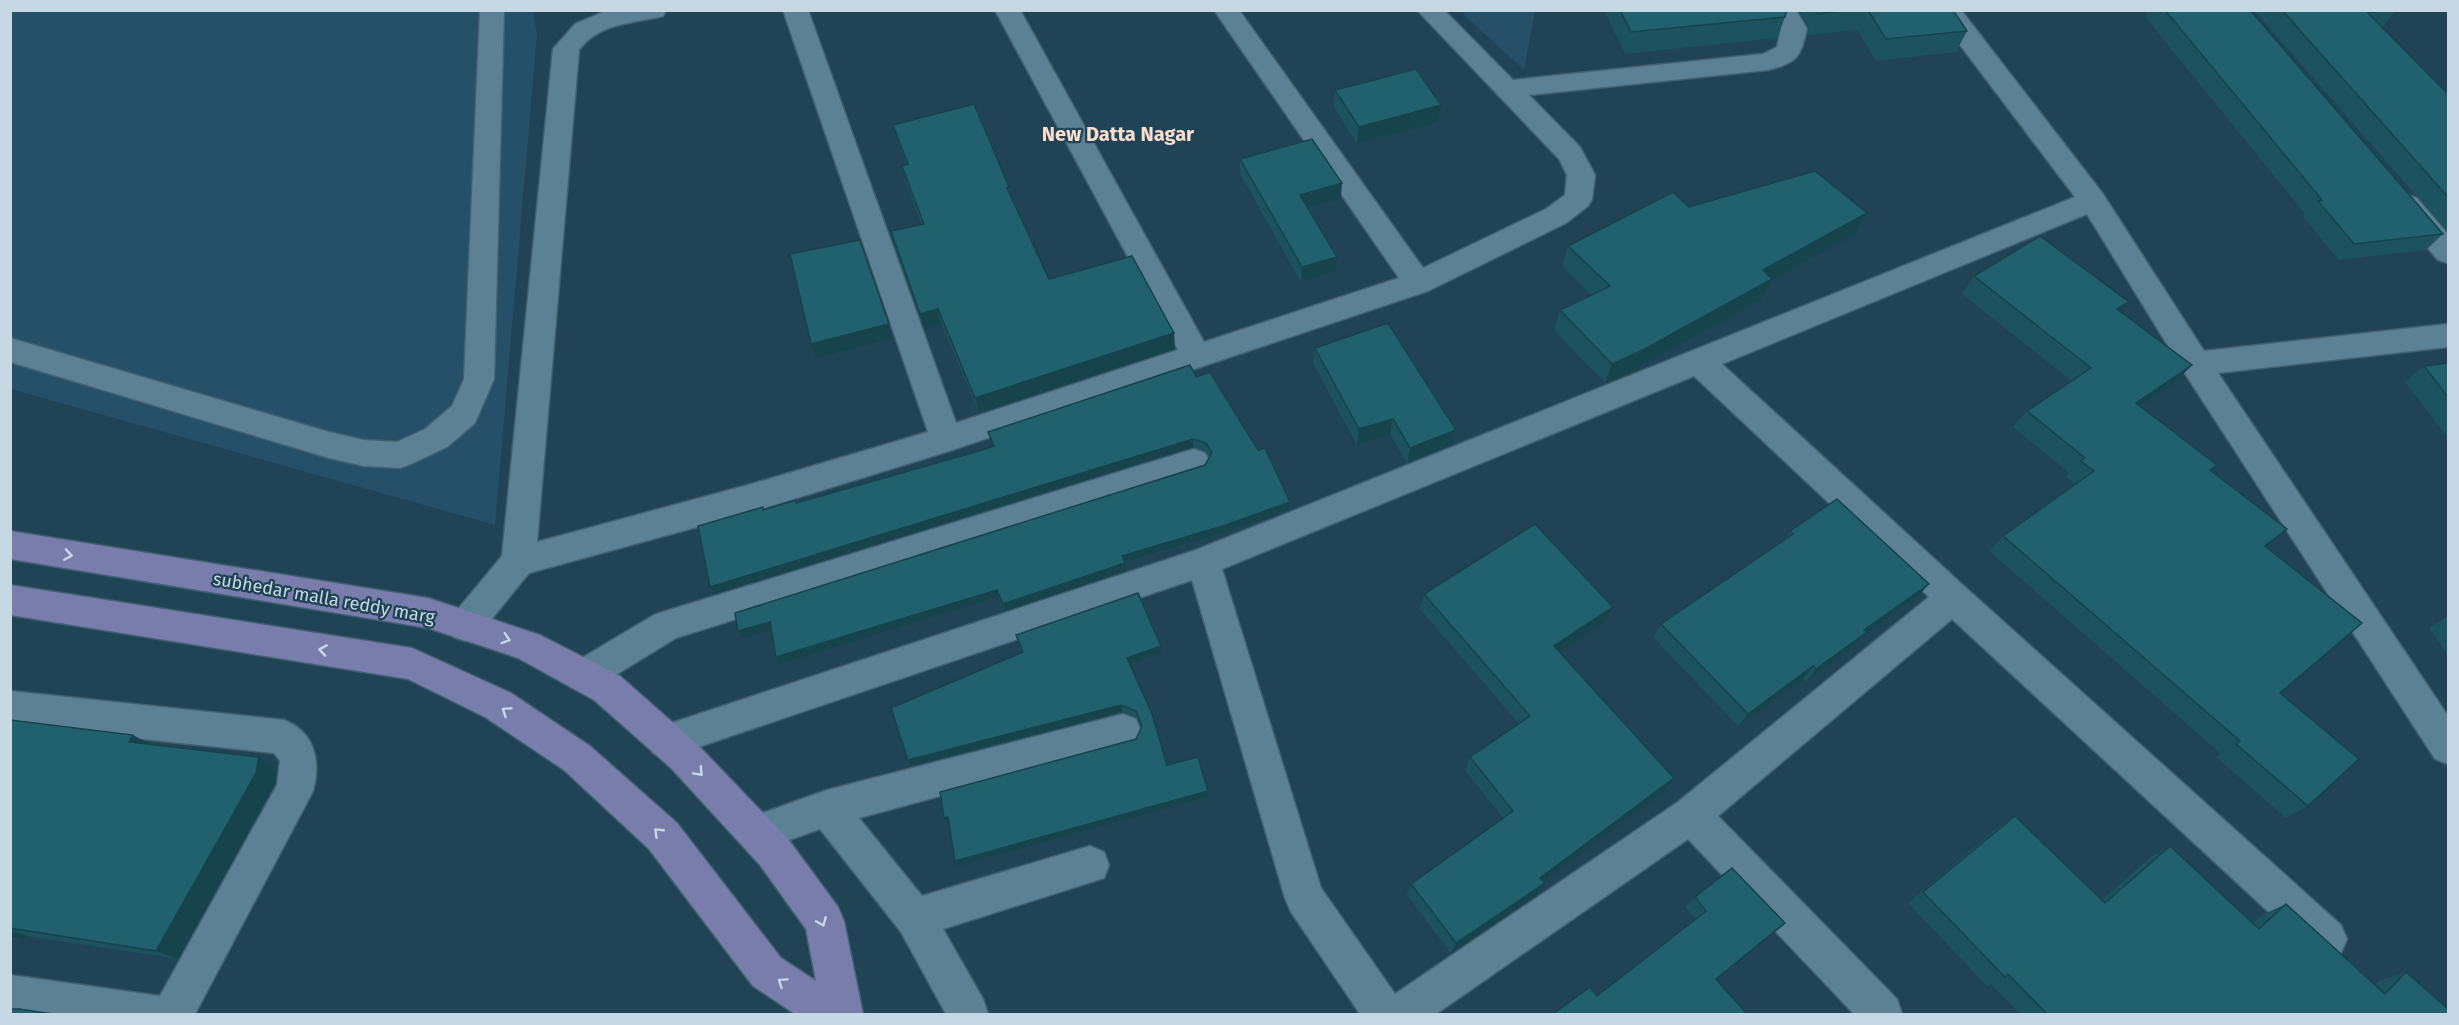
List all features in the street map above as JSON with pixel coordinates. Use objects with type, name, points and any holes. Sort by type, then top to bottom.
[{"type":"main road","name":"subhedar malla reddy marg","points":[[10,545],[428,613],[528,646],[607,688],[684,756],[774,852],[824,921],[843,1014]]},
{"type":"main road","points":[[10,600],[412,664],[498,705],[577,758],[663,836],[767,972],[830,1014]]},
{"type":"street","points":[[10,350],[329,445],[364,453],[400,455],[436,438],[464,414],[479,379],[492,10]]},
{"type":"street","points":[[465,626],[518,561],[566,49],[586,25],[654,10]]},
{"type":"street","points":[[795,10],[946,439]]},
{"type":"street","points":[[1007,10],[1196,356]]},
{"type":"street","points":[[1226,10],[1418,283]]},
{"type":"street","points":[[518,561],[748,499],[946,439],[1418,283],[1556,216],[1578,199],[1581,175],[1570,154],[1430,10]]},
{"type":"street","points":[[1507,90],[1768,62],[1790,52],[1794,29],[1783,10]]},
{"type":"street","points":[[1951,15],[2093,201],[2195,364],[2448,747]]},
{"type":"street","points":[[2394,191],[2448,253]]},
{"type":"street","points":[[666,741],[1203,562],[2093,201]]},
{"type":"street","points":[[2195,364],[2448,335]]},
{"type":"street","points":[[1698,362],[2327,939]]},
{"type":"street","points":[[584,676],[666,626],[1194,462]]},
{"type":"street","points":[[1203,562],[1305,898],[1384,1014]]},
{"type":"street","points":[[1401,1014],[1691,815],[1953,598]]},
{"type":"street","points":[[10,708],[284,737],[298,753],[301,771],[294,791],[173,1014]]},
{"type":"street","points":[[756,833],[827,808],[1123,731]]},
{"type":"street","points":[[827,808],[915,918],[968,1014]]},
{"type":"street","points":[[1691,815],[1882,1014]]},
{"type":"street","points":[[915,918],[1090,865]]},
{"type":"street","points":[[10,995],[154,1014]]},
{"type":"shaded area","points":[[10,11],[533,11],[537,34],[495,525],[11,389]]},
{"type":"shaded area","points":[[1460,11],[1535,11],[1524,70]]},
{"type":"building","points":[[1620,10],[1787,10],[1785,17],[1631,32]]},
{"type":"building","points":[[1817,10],[1847,10],[1817,14]]},
{"type":"building","points":[[1868,10],[1953,10],[1967,31],[1886,39]]},
{"type":"building","points":[[2165,10],[2250,10],[2443,234],[2354,244],[2318,201],[2322,200]]},
{"type":"building","points":[[2282,10],[2386,10],[2368,13],[2448,94],[2448,197]]},
{"type":"building","points":[[1416,69],[1441,105],[1359,127],[1335,90]]},
{"type":"building","points":[[974,104],[1009,187],[1007,188],[1049,279],[1132,256],[1174,333],[975,398],[938,309],[920,314],[891,231],[924,224],[902,166],[908,164],[893,125]]},
{"type":"building","points":[[1312,139],[1342,183],[1300,195],[1337,257],[1302,267],[1240,159]]},
{"type":"building","points":[[1815,171],[1867,213],[1763,270],[1772,279],[1641,351],[1612,364],[1560,310],[1610,286],[1568,246],[1673,192],[1689,207]]},
{"type":"building","points":[[2040,236],[2129,302],[2117,309],[2192,365],[2136,403],[2217,465],[2210,470],[2287,529],[2265,546],[2362,623],[2280,693],[2359,759],[2308,806],[2236,744],[2240,741],[2003,536],[2094,471],[2081,461],[2085,458],[2027,411],[2091,368],[1974,276]]},
{"type":"building","points":[[860,240],[889,324],[811,344],[790,254]]},
{"type":"building","points":[[1388,323],[1456,430],[1410,448],[1393,419],[1359,429],[1315,348]]},
{"type":"building","points":[[2448,363],[2448,397],[2424,366]]},
{"type":"building","points":[[1190,365],[1196,377],[1210,372],[1258,450],[1265,448],[1290,502],[1226,525],[1122,556],[1125,563],[1003,604],[997,590],[776,657],[770,622],[738,631],[735,613],[1205,465],[1212,453],[1206,443],[1193,439],[710,587],[698,526],[763,507],[763,510],[796,500],[796,503],[979,451],[994,446],[988,432]]},
{"type":"building","points":[[1837,499],[1929,584],[1864,630],[1867,632],[1816,669],[1813,666],[1748,714],[1661,624],[1793,534],[1790,531]]},
{"type":"building","points":[[1535,524],[1613,607],[1554,646],[1674,778],[1540,878],[1545,883],[1456,943],[1411,884],[1513,811],[1470,757],[1530,716],[1424,594]]},
{"type":"building","points":[[1138,593],[1161,646],[1127,658],[1152,714],[1167,765],[1198,757],[1208,791],[955,861],[948,817],[944,818],[940,792],[1136,739],[1142,726],[1136,711],[1121,705],[908,760],[891,708],[1023,652],[1016,635]]},
{"type":"building","points":[[10,720],[133,735],[129,742],[259,757],[256,773],[156,951],[10,928]]},
{"type":"building","points":[[2015,816],[2105,903],[2170,846],[2259,929],[2286,904],[2385,994],[2406,972],[2448,1009],[2448,1014],[2047,1014],[2008,974],[2005,977],[1923,892]]},
{"type":"building","points":[[1732,868],[1785,923],[1716,979],[1747,1014],[1553,1014],[1590,987],[1597,996],[1706,911],[1695,897]]},
{"type":"building","points":[[10,1009],[19,1009],[53,1014],[10,1014]]},
{"type":"district","name":"New Datta Nagar","points":[[1118,134]]}]
